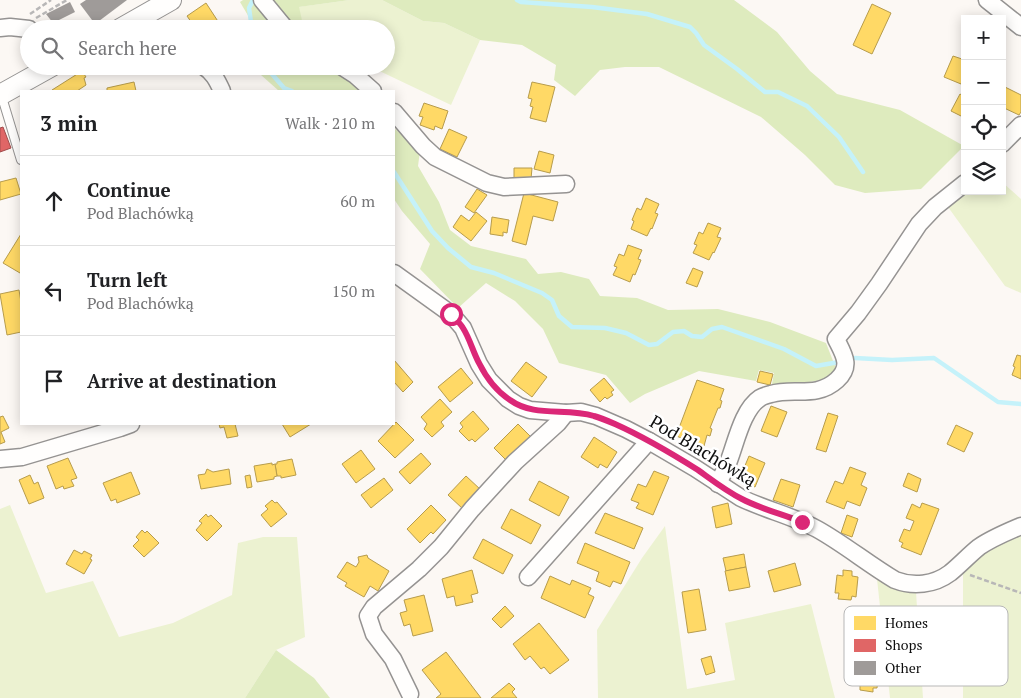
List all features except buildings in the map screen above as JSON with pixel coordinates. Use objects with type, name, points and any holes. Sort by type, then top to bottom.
[{"type":"street","points":[[136,20],[171,0]]},
{"type":"street","points":[[262,0],[279,20]]},
{"type":"street","points":[[987,0],[1021,27]]},
{"type":"street","points":[[0,28],[20,28]]},
{"type":"street","points":[[1,95],[36,75]]},
{"type":"street","points":[[213,75],[222,90]]},
{"type":"street","points":[[356,75],[372,90]]},
{"type":"street","points":[[395,113],[435,157],[487,184],[504,187],[566,184]]},
{"type":"street","points":[[1006,140],[1021,125]]},
{"type":"street","points":[[718,484],[744,419],[751,407],[761,397],[777,392],[814,391],[829,387],[839,378],[846,368],[846,362],[836,339],[879,284],[919,224],[935,207],[961,186]]},
{"type":"street","name":"Pod Blachówką","points":[[395,274],[451,314],[463,328],[479,364],[489,380],[508,399],[519,406],[530,410],[566,413],[581,412],[596,416],[626,429],[695,468],[741,498],[818,529],[904,584],[922,584],[949,574],[990,540],[1021,526]]},
{"type":"street","points":[[410,694],[394,659],[374,634],[368,616],[374,607],[419,569],[441,547],[472,509],[515,462],[558,423],[566,413]]},
{"type":"street","points":[[0,459],[22,456],[128,425]]},
{"type":"street","points":[[528,577],[649,441]]},
{"type":"lane","points":[[1,95],[20,157]]},
{"type":"path","points":[[37,20],[68,0]]},
{"type":"path","points":[[949,574],[969,575],[1021,593]]},
{"type":"green space","points":[[243,0],[350,0],[299,7],[302,20],[251,20],[240,2]]},
{"type":"green space","points":[[350,0],[382,0],[423,21],[444,23],[480,40],[451,105],[388,75],[395,75],[395,20],[302,20],[298,7]]},
{"type":"green space","points":[[382,0],[734,0],[777,32],[810,71],[837,94],[900,110],[961,144],[961,149],[921,189],[865,193],[835,185],[805,155],[761,117],[659,67],[625,67],[600,70],[575,96],[554,80],[556,65],[522,45],[480,40],[444,23],[423,21]]},
{"type":"green space","points":[[261,75],[341,75],[349,80],[358,90],[278,90]]},
{"type":"green space","points":[[395,129],[420,151],[418,166],[439,202],[450,230],[471,246],[526,259],[538,274],[561,272],[589,279],[600,296],[637,298],[668,310],[718,309],[770,322],[826,343],[837,371],[821,380],[786,386],[772,384],[774,373],[759,370],[756,381],[699,371],[645,394],[630,403],[606,375],[559,363],[543,329],[515,301],[486,283],[458,308],[420,269],[430,244],[395,200]]},
{"type":"green space","points":[[1006,186],[1021,199],[1021,293],[1005,286],[948,207],[961,195],[1006,195]]},
{"type":"green space","points":[[10,505],[46,593],[93,581],[119,637],[173,623],[232,595],[238,543],[263,537],[297,537],[305,637],[276,650],[245,698],[0,698],[0,509]]},
{"type":"green space","points":[[665,526],[687,689],[735,680],[725,623],[811,604],[835,698],[598,698],[597,630],[642,558]]},
{"type":"green space","points":[[1021,534],[1021,698],[963,698],[963,686],[1008,686],[1008,606],[963,606],[963,571],[989,548]]},
{"type":"green space","points":[[877,579],[894,588],[916,592],[917,606],[880,606]]},
{"type":"green space","points":[[276,650],[314,678],[330,698],[245,698]]},
{"type":"green space","points":[[889,686],[922,686],[923,698],[890,698]]},
{"type":"waterway","points":[[251,20],[249,8],[253,0]]},
{"type":"waterway","points":[[517,0],[521,2],[592,7],[647,14],[690,27],[704,45],[765,92],[778,92],[807,106],[839,137],[863,172]]},
{"type":"waterway","points":[[273,75],[284,88],[289,90]]},
{"type":"waterway","points":[[395,174],[432,231],[448,248],[471,267],[494,273],[542,293],[552,300],[559,316],[572,327],[605,328],[626,333],[649,345],[657,344],[673,332],[684,331],[692,336],[702,337],[712,329],[722,327],[784,349],[816,366],[839,362]]},
{"type":"waterway","points":[[855,358],[892,360],[934,358],[998,402],[1021,404]]},
{"type":"route","points":[[451,314],[463,328],[479,364],[489,380],[508,399],[519,406],[530,410],[566,413],[581,412],[596,416],[649,441],[741,498],[802,522]]}]
